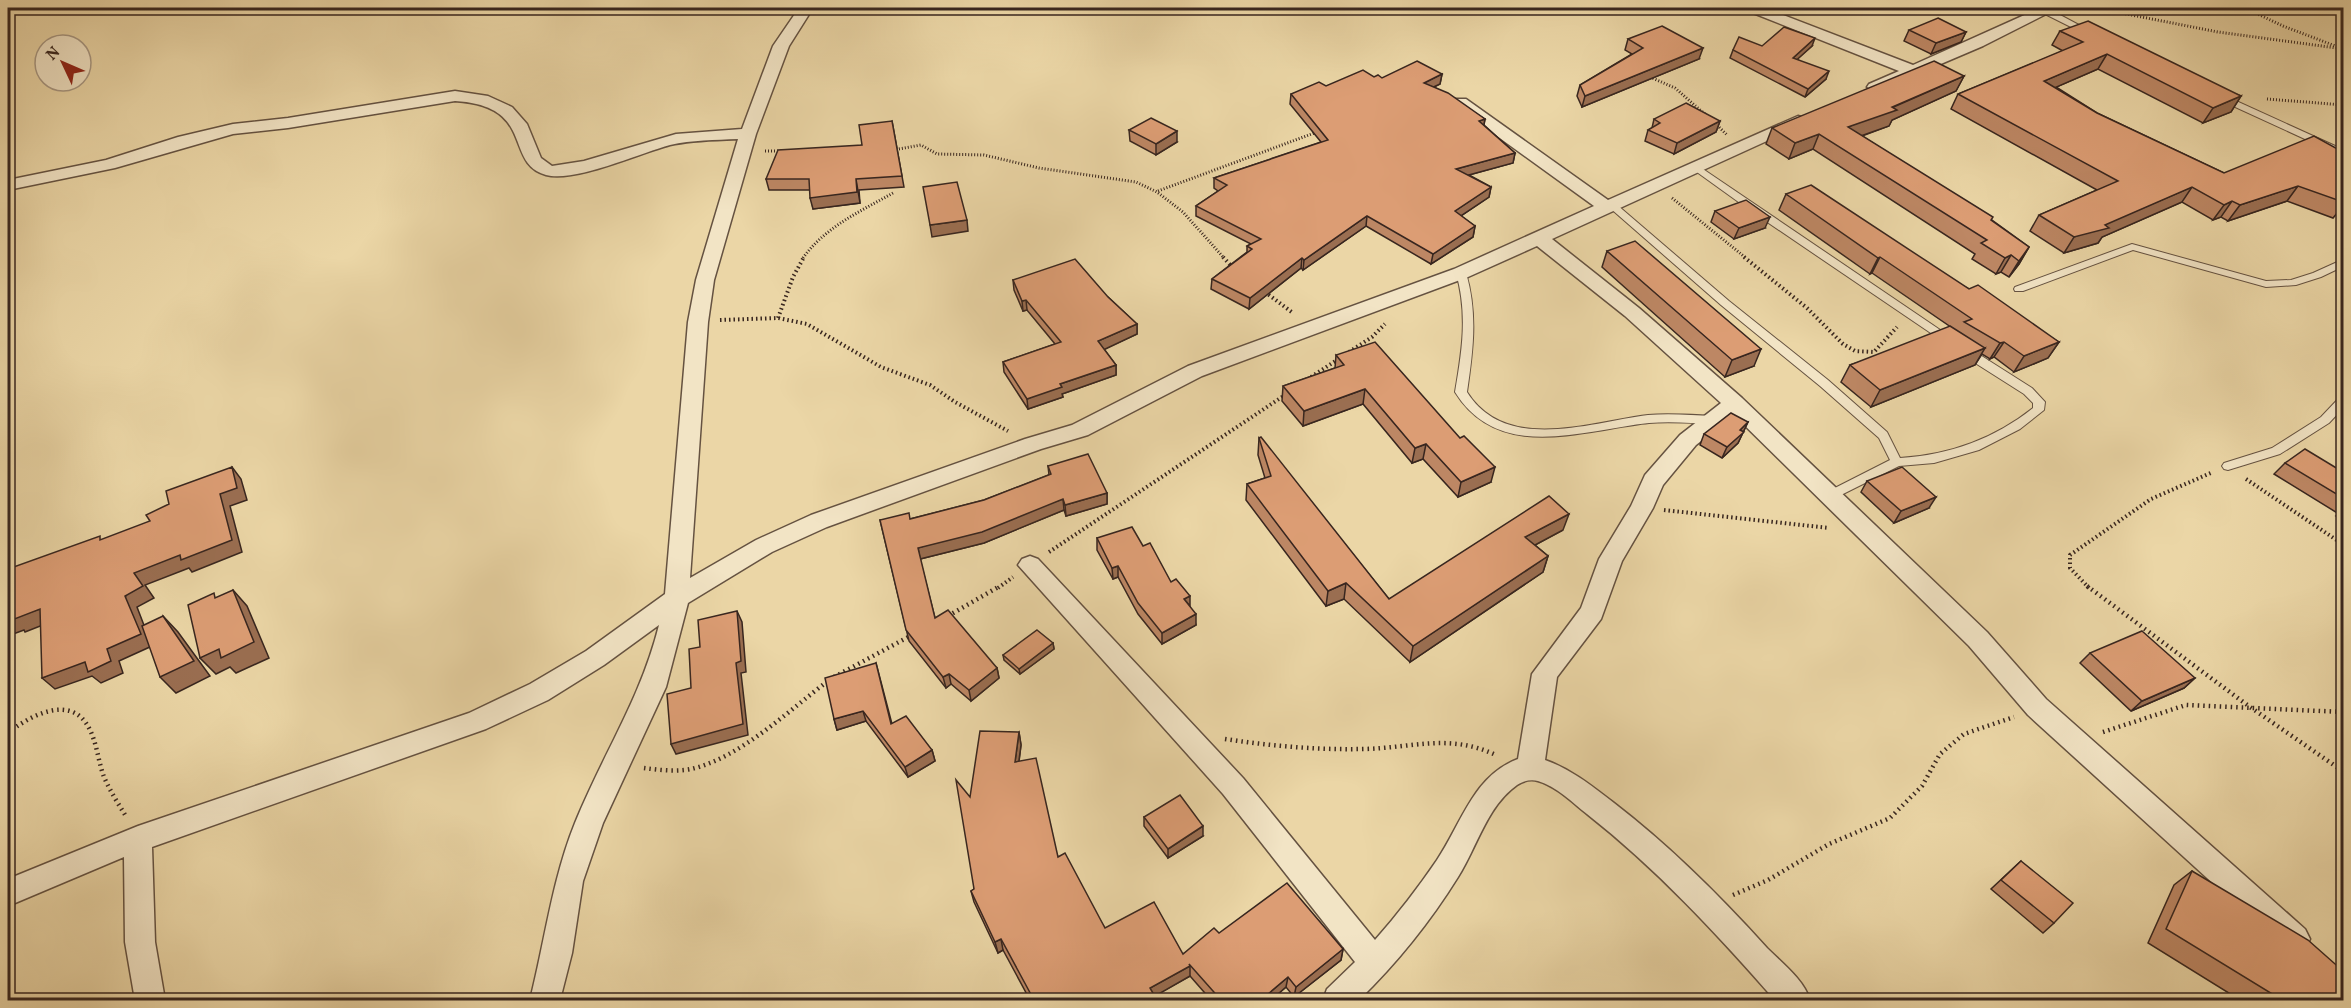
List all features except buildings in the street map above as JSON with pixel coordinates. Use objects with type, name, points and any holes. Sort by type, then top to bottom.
[{"type":"street","points":[[1753,8],[1911,70]]},
{"type":"street","points":[[1858,94],[1978,43],[2048,9]]},
{"type":"street","points":[[545,1000],[557,953],[569,881],[589,823],[653,687],[667,642],[677,598],[698,322],[705,280],[746,142],[781,46],[798,14]]},
{"type":"street","points":[[1444,91],[1610,207]]},
{"type":"street","points":[[8,185],[41,180],[109,164],[233,129],[288,123],[455,96],[481,97],[511,114],[520,125],[534,161],[541,168],[550,171],[572,169],[685,137],[746,142]]},
{"type":"street","points":[[8,893],[61,869],[138,839],[477,721],[539,692],[586,663],[677,598],[764,546],[819,521],[1033,444],[1080,430],[1195,371],[1461,273],[1815,114]]},
{"type":"street","points":[[1540,238],[1632,312],[1735,403],[1978,639],[2037,708],[2308,950]]},
{"type":"street","points":[[1525,769],[1545,674],[1592,612],[1611,559],[1642,508],[1653,482],[1689,440],[1735,403]]},
{"type":"street","points":[[1030,565],[1233,786],[1376,964]]},
{"type":"street","points":[[1338,1000],[1376,964],[1422,905],[1449,866],[1485,800],[1503,780],[1525,769],[1543,770],[1559,779],[1622,824],[1700,895],[1795,1000]]},
{"type":"street","points":[[138,839],[140,942],[150,1000]]},
{"type":"lane","points":[[2048,9],[2097,36]]},
{"type":"lane","points":[[2215,94],[2343,154]]},
{"type":"lane","points":[[1697,168],[1911,317],[2028,391],[2039,402],[2038,410],[2023,423],[1964,449],[1934,459],[1896,462],[1829,496]]},
{"type":"lane","points":[[1610,207],[1824,383],[1883,435],[1896,462]]},
{"type":"lane","points":[[2019,289],[2132,247],[2266,284],[2292,283],[2317,275],[2343,262]]},
{"type":"lane","points":[[1461,273],[1469,296],[1471,331],[1461,392],[1474,410],[1500,426],[1535,434],[1553,434],[1651,419],[1713,420]]},
{"type":"lane","points":[[2228,466],[2276,451],[2325,420],[2343,400]]},
{"type":"path","points":[[2096,8],[2218,32],[2343,49]]},
{"type":"path","points":[[2245,8],[2283,26],[2343,49]]},
{"type":"path","points":[[1641,76],[1662,81],[1675,88],[1741,148]]},
{"type":"path","points":[[2262,98],[2343,105]]},
{"type":"path","points":[[1157,192],[1328,128]]},
{"type":"path","points":[[746,142],[789,152]]},
{"type":"path","points":[[891,151],[916,145],[937,154],[984,155],[1039,168],[1137,182],[1157,192],[1183,212],[1206,240],[1239,272]]},
{"type":"path","points":[[1655,185],[1807,308],[1843,344],[1855,351],[1874,352],[1891,331],[1911,317]]},
{"type":"path","points":[[778,318],[797,270],[805,255],[817,241],[836,226],[893,193]]},
{"type":"path","points":[[1260,289],[1313,328]]},
{"type":"path","points":[[698,322],[756,317],[778,318],[807,324],[881,366],[930,385],[956,402],[1033,444]]},
{"type":"path","points":[[2343,545],[2228,466],[2151,499],[2070,555],[2070,568],[2081,582],[2250,707],[2343,772]]},
{"type":"path","points":[[1642,508],[1814,527],[1864,529]]},
{"type":"path","points":[[2097,733],[2186,705],[2343,712]]},
{"type":"path","points":[[1700,895],[1729,896],[1768,880],[1829,844],[1890,818],[1922,786],[1940,754],[1964,734],[2037,708]]},
{"type":"path","points":[[8,733],[21,722],[42,711],[65,710],[87,724],[105,777],[138,839]]},
{"type":"path","points":[[1183,731],[1283,746],[1367,749],[1443,741],[1468,744],[1491,752],[1525,769]]}]
